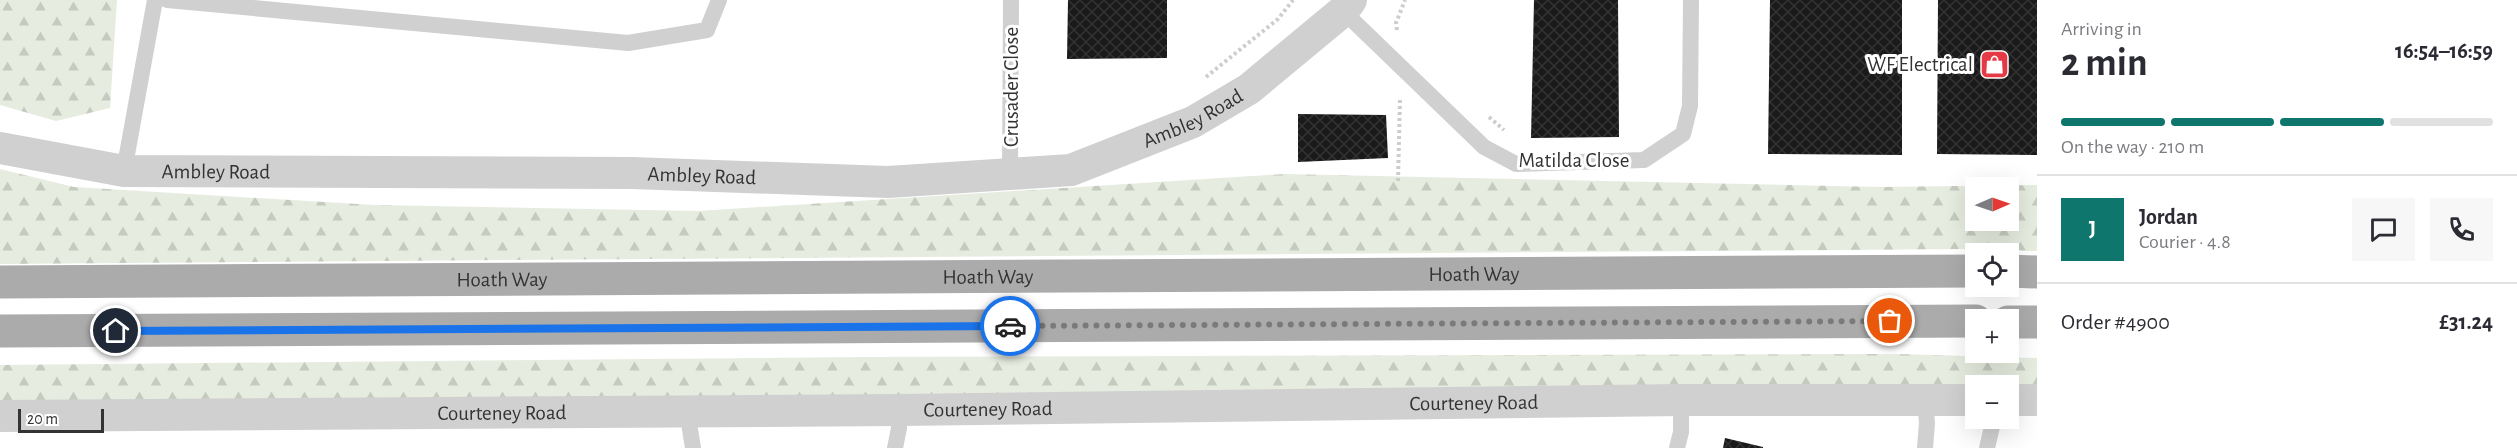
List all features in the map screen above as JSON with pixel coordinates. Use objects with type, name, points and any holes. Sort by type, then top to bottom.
[{"type":"main road","name":"Hoath Way","points":[[0,282],[1965,271]]},
{"type":"main road","points":[[2019,271],[2037,272]]},
{"type":"main road","points":[[0,331],[1965,321]]},
{"type":"main road","points":[[2019,321],[2037,322]]},
{"type":"street","name":"Ambley Road","points":[[0,148],[124,171],[632,173],[888,182],[1071,170],[1194,122],[1249,89],[1347,6]]},
{"type":"street","name":"Courteney Road","points":[[0,416],[899,410],[1681,400],[1965,400]]},
{"type":"street","points":[[2019,400],[2037,400]]},
{"type":"lane","points":[[124,171],[154,0]]},
{"type":"lane","points":[[167,0],[628,43],[707,30],[719,0]]},
{"type":"lane","name":"Crusader Close","points":[[1011,0],[1011,174]]},
{"type":"lane","name":"Matilda Close","points":[[1347,6],[1415,80],[1484,147],[1516,164],[1644,160],[1683,134],[1690,106],[1691,0]]},
{"type":"lane","points":[[1924,448],[1927,423],[1925,399]]},
{"type":"lane","points":[[1677,448],[1681,432],[1681,400]]},
{"type":"lane","points":[[895,448],[899,428],[899,410]]},
{"type":"lane","points":[[687,411],[693,448]]},
{"type":"lane","points":[[1987,448],[1991,429]]},
{"type":"path","points":[[1201,81],[1278,19],[1293,0]]},
{"type":"path","points":[[1400,36],[1396,23],[1405,0]]},
{"type":"path","points":[[1398,181],[1399,98],[1415,80]]},
{"type":"path","points":[[1482,111],[1509,134]]},
{"type":"green space","points":[[0,0],[117,0],[110,108],[56,121],[0,105]]},
{"type":"green space","points":[[0,169],[74,187],[374,205],[698,211],[1284,174],[1880,187],[1965,186],[1965,231],[2019,231],[2019,185],[2037,185],[2037,251],[2019,250],[2019,243],[1965,243],[1965,249],[0,264]]},
{"type":"green space","points":[[1898,354],[1965,356],[1965,363],[2019,363],[2019,357],[2037,358],[2037,390],[2019,388],[2019,375],[1965,375],[1965,386],[274,400],[0,400],[0,365],[862,357]]},
{"type":"building","points":[[1068,0],[1167,0],[1167,58],[1067,59]]},
{"type":"building","points":[[1534,0],[1618,0],[1619,137],[1531,138]]},
{"type":"building","points":[[1770,0],[1902,0],[1902,155],[1768,154]]},
{"type":"building","points":[[1938,0],[2037,0],[2037,155],[1937,154]]},
{"type":"building","points":[[1298,114],[1386,115],[1388,158],[1298,162]]},
{"type":"building","points":[[1725,438],[1763,447],[1763,448],[1723,448]]},
{"type":"way so far","points":[[1010,326],[1890,321]]},
{"type":"place","name":"WF Electrical","points":[[1994,64]]},
{"type":"route","points":[[116,331],[1010,326]]}]
